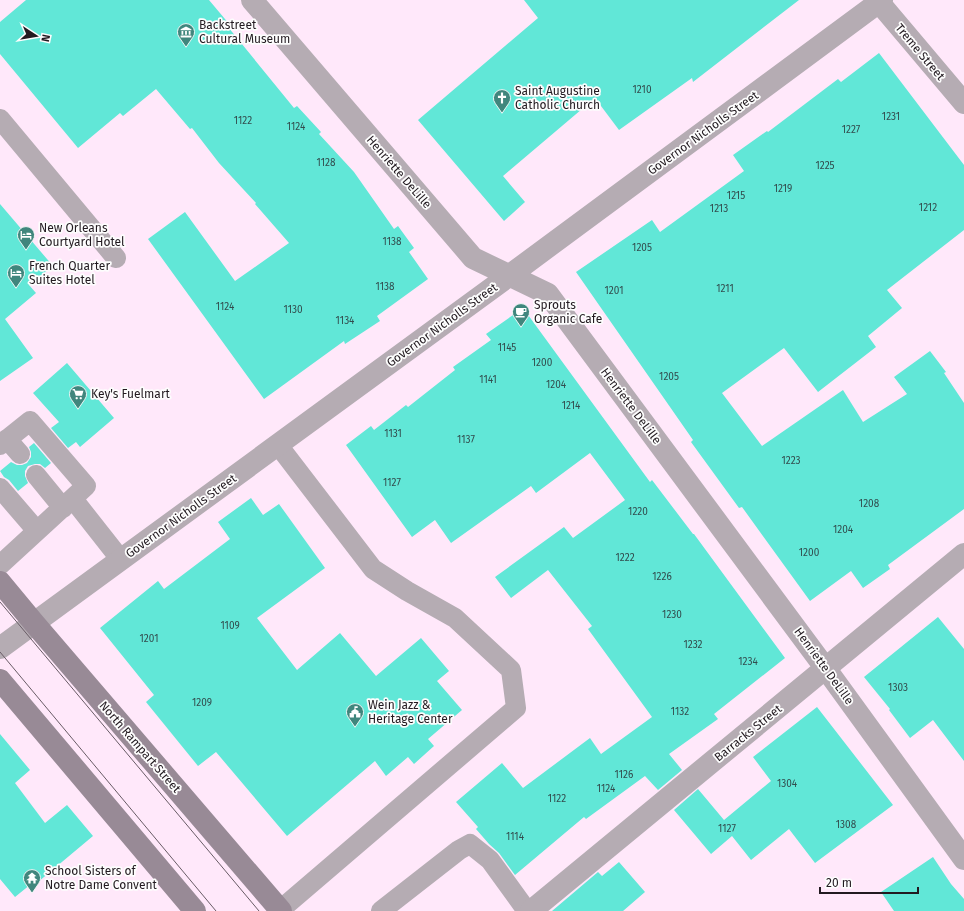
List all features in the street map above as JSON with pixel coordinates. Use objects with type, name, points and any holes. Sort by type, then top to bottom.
[{"type":"main road","name":"North Rampart Street","points":[[0,582],[281,911]]},
{"type":"main road","points":[[0,680],[195,911]]},
{"type":"street","name":"Henriette DeLille","points":[[252,0],[473,258],[548,294],[826,669],[964,859]]},
{"type":"street","name":"Governor Nicholls Street","points":[[0,648],[510,276],[879,1]]},
{"type":"street","name":"Treme Street","points":[[879,1],[964,103]]},
{"type":"street","name":"Barracks Street","points":[[531,911],[964,554]]},
{"type":"lane","points":[[0,119],[116,258]]},
{"type":"lane","points":[[0,565],[86,486],[30,422],[4,442],[20,454]]},
{"type":"lane","points":[[278,445],[373,569],[407,591],[455,618],[511,670],[516,708],[281,911]]},
{"type":"lane","points":[[36,475],[68,503],[121,560]]},
{"type":"lane","points":[[0,488],[37,531]]},
{"type":"lane","points":[[382,911],[459,850],[470,844],[490,860],[527,911]]},
{"type":"building","points":[[26,0],[209,0],[230,25],[228,27],[294,108],[297,106],[321,132],[319,134],[354,172],[394,229],[398,226],[414,248],[409,252],[428,279],[377,316],[380,321],[345,344],[344,341],[264,399],[148,239],[185,212],[235,281],[289,243],[255,204],[256,203],[219,163],[192,128],[190,129],[156,89],[123,116],[120,113],[78,148],[0,54],[0,22]]},
{"type":"building","name":"Saint Augustine Catholic Church","points":[[524,0],[799,0],[693,82],[692,78],[619,130],[595,98],[503,176],[525,202],[504,221],[418,120],[538,18]]},
{"type":"building","points":[[879,53],[964,165],[964,230],[887,290],[902,308],[868,336],[876,347],[818,392],[784,348],[722,393],[762,446],[843,390],[863,422],[907,394],[894,377],[930,351],[946,372],[944,373],[964,403],[964,509],[888,565],[890,569],[863,588],[851,571],[810,601],[742,507],[739,508],[691,442],[693,440],[576,272],[652,220],[660,232],[744,171],[733,155],[767,131],[768,132],[838,79],[841,82]]},
{"type":"building","points":[[0,204],[53,266],[29,285],[36,293],[5,319],[33,358],[0,381]]},
{"type":"building","points":[[523,308],[650,482],[652,480],[694,534],[785,658],[714,714],[718,719],[669,754],[682,770],[658,790],[645,776],[586,819],[584,817],[515,875],[499,853],[476,829],[478,827],[456,802],[502,763],[523,788],[590,738],[601,754],[652,717],[588,629],[592,626],[548,570],[511,598],[495,577],[564,527],[573,538],[625,500],[590,453],[536,493],[531,486],[451,543],[435,520],[412,537],[346,445],[371,426],[374,430],[406,405],[408,407],[455,370],[453,367],[491,340],[486,334]]},
{"type":"building","points":[[67,363],[114,418],[80,447],[76,442],[68,448],[51,428],[59,422],[33,393]]},
{"type":"building","points":[[34,443],[51,463],[45,468],[40,464],[28,466],[25,471],[25,476],[28,483],[18,491],[0,471],[11,462],[17,465],[27,463],[31,457],[29,447]]},
{"type":"building","points":[[251,498],[263,515],[279,504],[325,568],[257,618],[297,670],[340,633],[376,676],[421,638],[449,671],[437,681],[462,710],[428,739],[434,746],[414,764],[408,757],[386,776],[375,761],[287,836],[216,752],[198,766],[146,702],[154,695],[100,628],[158,581],[164,589],[230,539],[218,522]]},
{"type":"building","points":[[938,617],[964,649],[964,761],[933,720],[910,738],[889,710],[890,709],[864,677]]},
{"type":"building","points":[[817,707],[893,805],[815,863],[789,829],[751,860],[732,836],[711,854],[674,810],[698,789],[724,820],[771,781],[753,757]]},
{"type":"building","points":[[0,734],[30,770],[15,783],[45,823],[67,805],[93,836],[38,882],[36,880],[15,897],[0,879]]},
{"type":"building","points":[[933,857],[951,884],[964,899],[964,911],[894,911],[881,892]]},
{"type":"building","points":[[619,862],[645,892],[623,911],[552,911],[598,872],[602,876]]},
{"type":"tram line","points":[[0,602],[259,911]]},
{"type":"tram line","points":[[0,652],[216,911]]},
{"type":"place","name":"Backstreet Cultural Museum","points":[[186,47]]},
{"type":"place","name":"Saint Augustine Catholic Church","points":[[502,113]]},
{"type":"place","name":"New Orleans Courtyard Hotel","points":[[26,250]]},
{"type":"place","name":"French Quarter Suites Hotel","points":[[16,288]]},
{"type":"place","name":"Sprouts Organic Cafe","points":[[521,327]]},
{"type":"place","name":"Key's Fuelmart","points":[[78,409]]},
{"type":"place","name":"Wein Jazz & Heritage Center","points":[[355,727]]},
{"type":"place","name":"School Sisters of Notre Dame Convent","points":[[32,893]]}]
